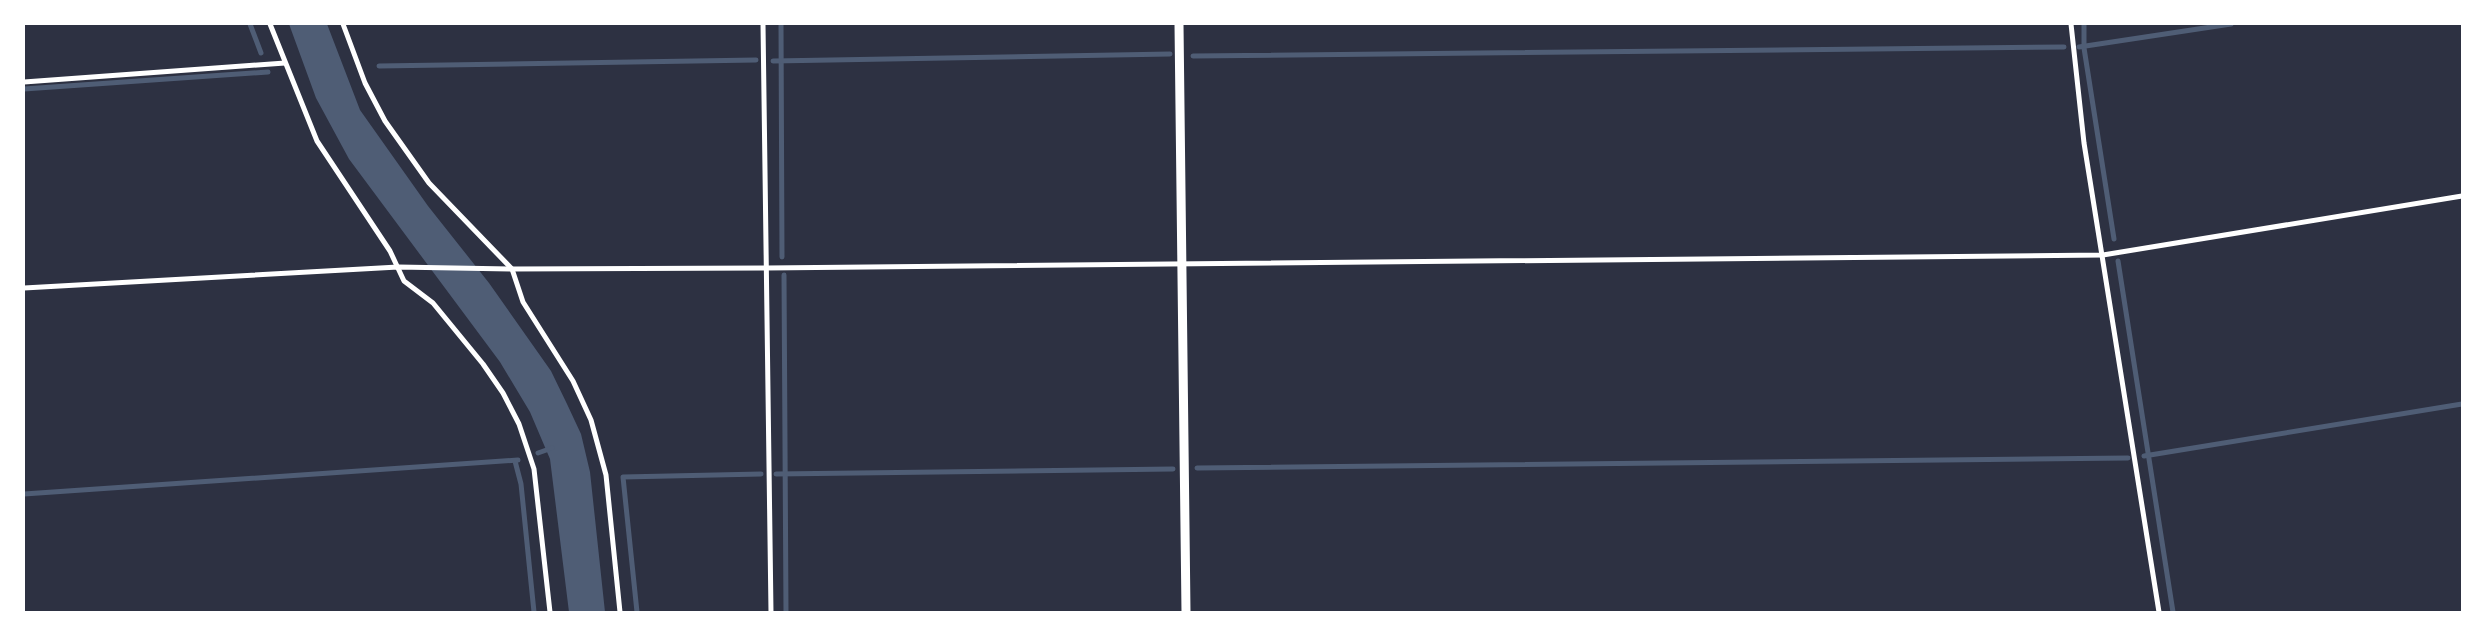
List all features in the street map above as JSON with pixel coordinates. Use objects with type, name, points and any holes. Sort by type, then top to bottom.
[{"type":"street","points":[[270,24],[317,141],[398,266],[404,281],[433,303],[483,364],[503,393],[520,424],[534,469],[550,612]]},
{"type":"street","points":[[343,24],[364,83],[384,121],[429,183],[512,270],[523,302],[574,381],[591,420],[606,475],[620,612]]},
{"type":"street","points":[[763,24],[771,612]]},
{"type":"street","points":[[1179,24],[1186,612]]},
{"type":"street","points":[[2071,24],[2084,143],[2159,612]]},
{"type":"street","points":[[24,82],[285,63]]},
{"type":"street","points":[[24,288],[398,266],[512,270],[2103,255],[2462,196]]},
{"type":"water","points":[[289,24],[327,24],[360,110],[428,206],[489,283],[551,371],[581,434],[590,472],[605,612],[569,612],[550,459],[530,412],[500,362],[349,159],[316,98]]},
{"type":"waterway","points":[[250,24],[261,53]]},
{"type":"waterway","points":[[781,24],[782,257]]},
{"type":"waterway","points":[[2084,24],[2084,48],[2114,239]]},
{"type":"waterway","points":[[2079,47],[2231,24]]},
{"type":"waterway","points":[[1193,56],[2064,47]]},
{"type":"waterway","points":[[773,61],[1170,54]]},
{"type":"waterway","points":[[379,66],[756,60]]},
{"type":"waterway","points":[[24,89],[268,72]]},
{"type":"waterway","points":[[2118,261],[2173,612]]},
{"type":"waterway","points":[[784,275],[786,612]]},
{"type":"waterway","points":[[2144,456],[2462,404]]},
{"type":"waterway","points":[[538,453],[552,448]]},
{"type":"waterway","points":[[1197,468],[2128,458]]},
{"type":"waterway","points":[[24,494],[518,460]]},
{"type":"waterway","points":[[515,461],[521,484],[534,612]]},
{"type":"waterway","points":[[776,474],[1173,469]]},
{"type":"waterway","points":[[637,612],[623,477],[761,474]]}]
